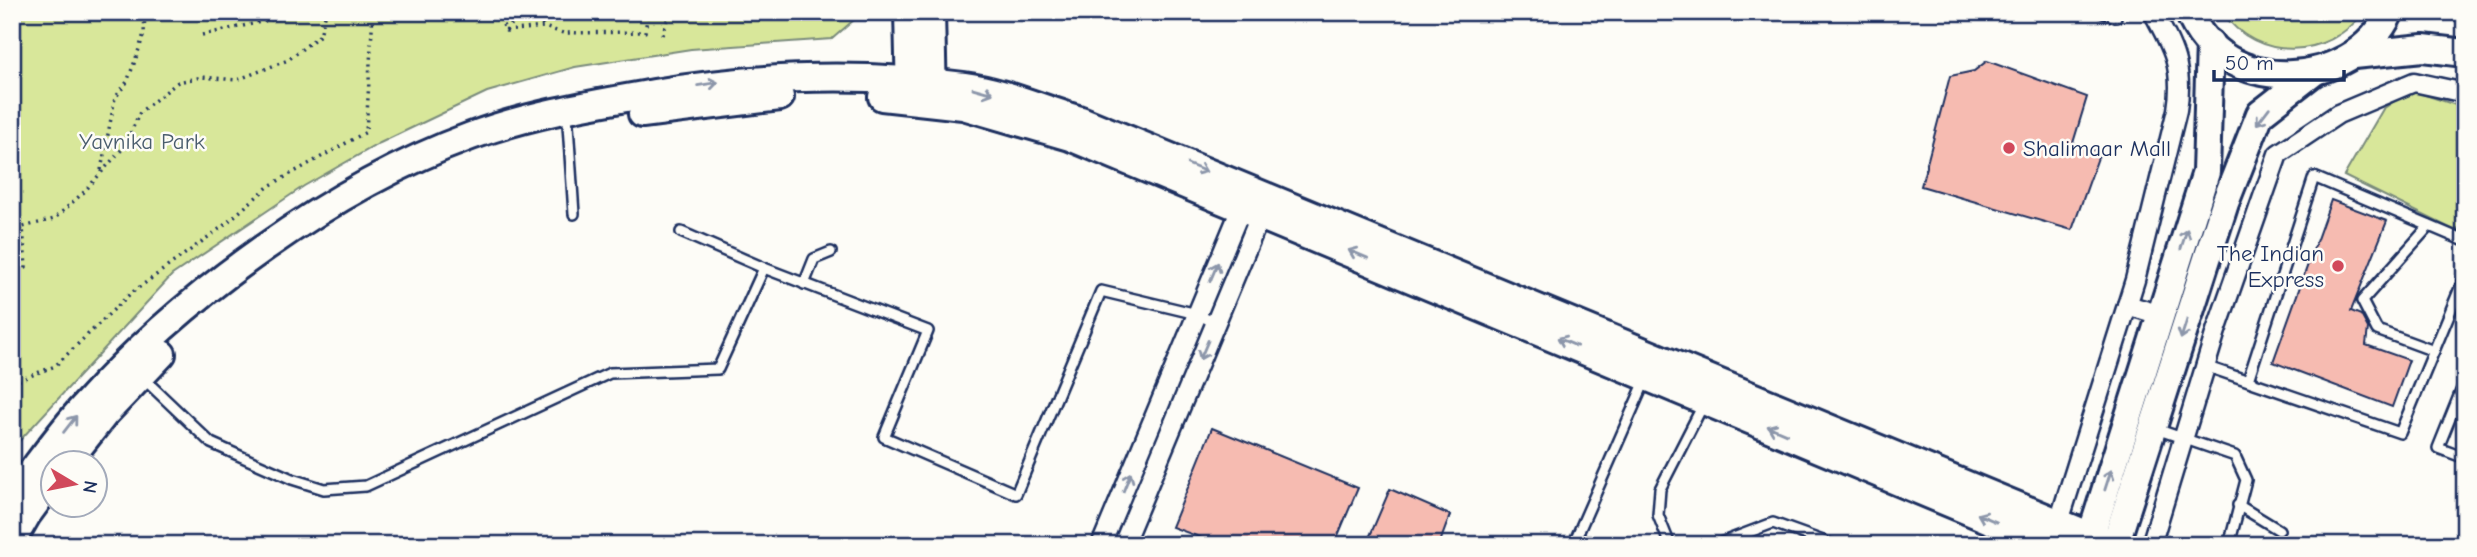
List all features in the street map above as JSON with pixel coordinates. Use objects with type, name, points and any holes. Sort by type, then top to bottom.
[{"type":"street","points":[[908,12],[921,92]]},
{"type":"street","points":[[921,92],[931,12]]},
{"type":"street","points":[[2053,537],[2152,221],[2182,83],[2169,41],[2152,12]]},
{"type":"street","points":[[2189,12],[2210,43],[2233,60],[2258,71],[2286,75],[2314,72]]},
{"type":"street","points":[[2354,55],[2372,39],[2389,12]]},
{"type":"street","points":[[2102,542],[2161,315],[2206,172],[2210,43]]},
{"type":"street","points":[[2102,542],[2152,428],[2225,203],[2260,114],[2314,72],[2354,55],[2423,48],[2465,53]]},
{"type":"street","points":[[12,497],[84,406],[168,324],[271,243],[385,173],[471,136],[559,109],[721,82],[839,76],[921,92]]},
{"type":"street","points":[[2151,545],[2206,366],[2278,154],[2338,114],[2414,82],[2465,93]]},
{"type":"street","points":[[78,448],[104,414],[175,340],[277,259],[389,189],[476,151],[568,125],[722,102],[835,92],[921,92],[967,86],[1081,120],[1255,202],[1710,390],[2053,537],[2102,542]]},
{"type":"street","points":[[1101,545],[1196,314],[1255,202]]},
{"type":"street","points":[[1123,545],[1215,323],[1255,202]]},
{"type":"street","points":[[2127,305],[2161,315]]},
{"type":"street","points":[[12,541],[38,500]]},
{"type":"lane","points":[[2101,12],[2116,18]]},
{"type":"lane","points":[[568,125],[574,214]]},
{"type":"lane","points":[[2248,380],[2314,177],[2465,240]]},
{"type":"lane","points":[[2429,226],[2362,301],[2377,330],[2434,351]]},
{"type":"lane","points":[[681,232],[764,268],[928,331],[884,437],[1016,494],[1101,291],[1196,314],[1215,323]]},
{"type":"lane","points":[[804,284],[814,259],[831,252]]},
{"type":"lane","points":[[141,376],[211,443],[292,479],[324,489],[366,486],[610,373],[718,369],[764,268]]},
{"type":"lane","points":[[2206,366],[2400,433],[2465,276]]},
{"type":"lane","points":[[1576,538],[1652,366]]},
{"type":"lane","points":[[2465,381],[2438,448],[2465,458]]},
{"type":"lane","points":[[1670,545],[1658,515],[1660,489],[1710,390]]},
{"type":"lane","points":[[2152,428],[2235,456],[2246,480],[2229,545]]},
{"type":"lane","points":[[2238,505],[2278,530]]},
{"type":"lane","points":[[1715,545],[1773,523],[1834,545]]},
{"type":"path","points":[[101,171],[115,97],[127,82],[135,61],[144,34],[145,12]]},
{"type":"path","points":[[202,35],[306,12]]},
{"type":"path","points":[[12,229],[54,219],[124,147],[141,112],[178,82],[202,77],[237,80],[288,60],[320,35],[326,12]]},
{"type":"path","points":[[12,383],[55,366],[130,294],[222,227],[269,186],[366,132],[373,12]]},
{"type":"path","points":[[497,12],[506,31]]},
{"type":"path","points":[[506,31],[522,12]]},
{"type":"path","points":[[535,12],[544,27]]},
{"type":"path","points":[[506,31],[544,27],[563,33],[645,32],[648,12]]},
{"type":"path","points":[[662,35],[670,12]]},
{"type":"path","points":[[12,271],[26,268],[23,228]]},
{"type":"green space","name":"Yavnika Park","points":[[12,12],[863,12],[832,39],[691,49],[575,67],[487,92],[380,143],[304,186],[172,275],[12,449]]},
{"type":"green space","points":[[2222,12],[2364,12],[2349,28],[2332,39],[2293,49],[2273,47],[2254,40],[2237,29]]},
{"type":"green space","points":[[2410,90],[2465,108],[2465,228],[2454,230],[2344,176],[2383,109]]},
{"type":"building","name":"Shalimaar Mall","points":[[1987,61],[2087,97],[2073,143],[2100,152],[2072,230],[1921,186],[1950,76],[1974,71]]},
{"type":"building","name":"The Indian Express","points":[[2331,200],[2387,221],[2351,311],[2361,315],[2368,328],[2366,345],[2409,360],[2392,407],[2273,362]]},
{"type":"building","points":[[1212,428],[1358,488],[1334,545],[1221,545],[1172,527]]},
{"type":"building","points":[[1390,489],[1450,515],[1439,545],[1366,545]]},
{"type":"place","name":"Shalimaar Mall","points":[[2009,148]]},
{"type":"place","name":"The Indian Express","points":[[2338,266]]}]
